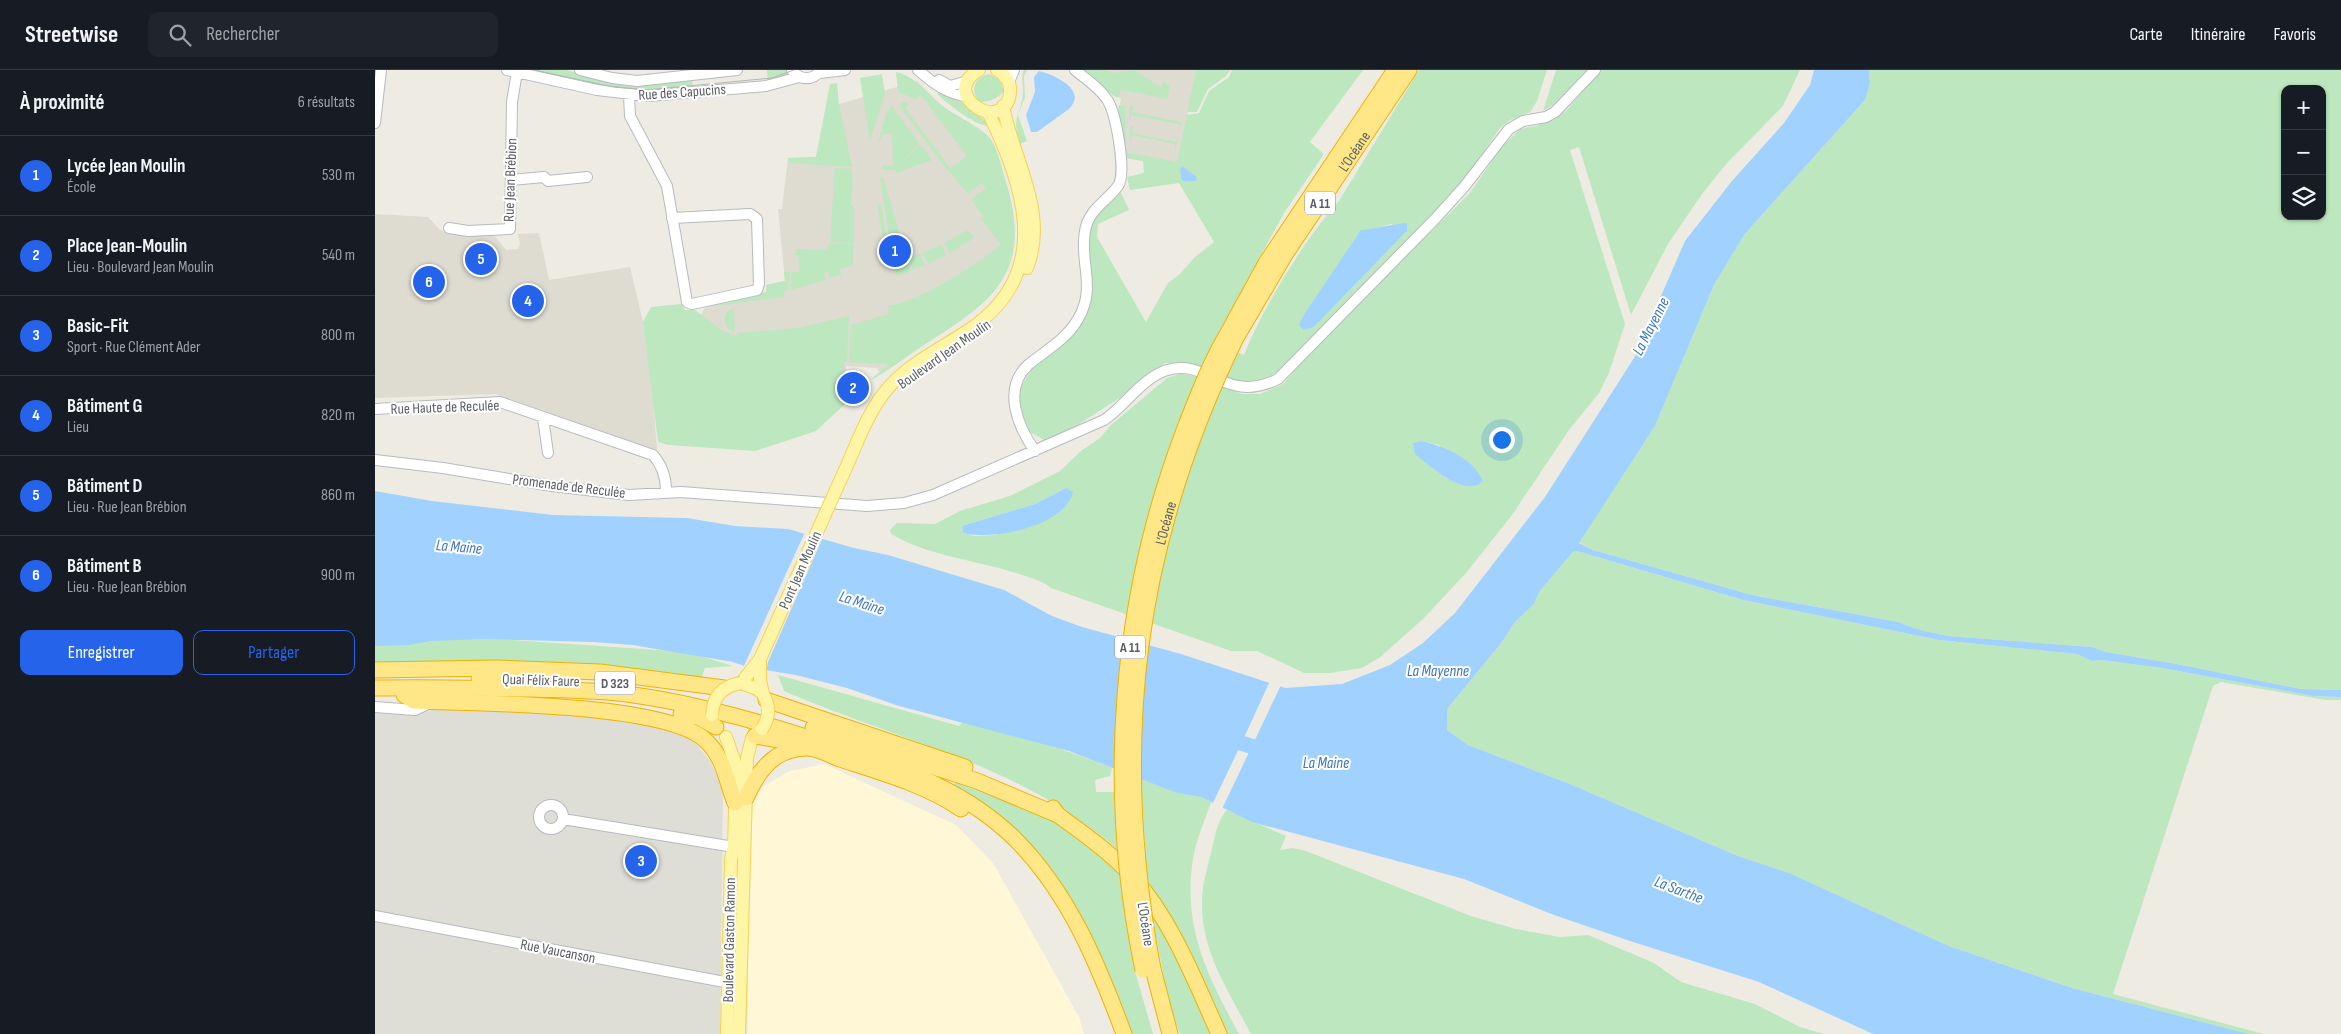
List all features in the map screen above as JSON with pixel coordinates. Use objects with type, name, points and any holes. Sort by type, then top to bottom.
[{"type":"highway","name":"L’Océane","points":[[1159,1034],[1148,969],[1133,818],[1133,736],[1139,656],[1154,570],[1173,496],[1200,420],[1230,338],[1266,263],[1395,70]]},
{"type":"highway","name":"L’Océane","points":[[1230,338],[1409,70]]},
{"type":"highway","points":[[375,670],[497,668],[600,672],[724,688]]},
{"type":"highway","name":"Quai Félix Faure","points":[[375,678],[501,678],[597,682],[663,690],[713,717]]},
{"type":"highway","name":"Quai Félix Faure","points":[[375,688],[450,687],[612,693],[713,717]]},
{"type":"highway","points":[[375,695],[596,702],[698,717],[773,715],[1004,791],[1058,814]]},
{"type":"highway","points":[[404,695],[414,701],[594,710],[682,726],[697,734],[715,752],[740,800]]},
{"type":"highway","points":[[764,697],[793,709],[939,757],[1048,802],[1058,814],[1116,860],[1133,876],[1149,898],[1171,935],[1219,1034]]},
{"type":"highway","points":[[713,717],[773,726],[895,766],[943,787],[967,800],[993,819],[1028,853],[1049,880],[1085,939],[1124,1034]]},
{"type":"highway","points":[[757,734],[808,748],[890,776],[957,806],[998,835],[1035,872],[1049,880]]},
{"type":"highway","points":[[740,800],[757,773],[769,761],[786,752],[808,748]]},
{"type":"highway","name":"L’Océane","points":[[1148,969],[1170,1034]]},
{"type":"main road","points":[[973,74],[968,98],[976,108],[988,112],[1003,106],[1010,95],[1009,82],[997,70]]},
{"type":"main road","name":"Boulevard Jean Moulin","points":[[879,401],[898,384],[986,326],[1001,312],[1022,281],[1034,242],[1034,212],[1009,133],[1003,106]]},
{"type":"main road","name":"Boulevard Jean Moulin","points":[[840,481],[879,401],[891,384],[916,363],[976,325],[994,309],[1016,276],[1023,255],[1025,234],[1021,197],[1016,177],[988,112]]},
{"type":"main road","name":"Pont Jean Moulin","points":[[743,681],[760,659],[840,481]]},
{"type":"main road","name":"Pont Jean Moulin","points":[[760,659],[760,680],[764,697]]},
{"type":"main road","points":[[757,734],[738,741],[713,717],[715,698],[724,688],[743,681],[757,689],[764,697]]},
{"type":"main road","name":"Boulevard Gaston Ramon","points":[[739,1034],[734,984],[731,859],[747,758],[757,734],[768,716],[764,697]]},
{"type":"main road","name":"Boulevard Gaston Ramon","points":[[713,717],[735,763],[740,800],[744,904],[727,1034]]},
{"type":"main road","name":"Boulevard Gaston Ramon","points":[[734,847],[737,856],[738,894],[744,904]]},
{"type":"street","points":[[375,123],[381,70]]},
{"type":"street","name":"Rue des Capucins","points":[[580,70],[612,78],[637,81],[737,70]]},
{"type":"street","name":"Rue des Capucins","points":[[512,71],[629,95],[649,96],[766,86],[795,74],[809,79],[820,72],[845,70]]},
{"type":"street","points":[[918,70],[938,88],[952,95],[968,98]]},
{"type":"street","points":[[927,70],[942,83],[950,86],[973,74]]},
{"type":"street","points":[[1009,82],[1014,70]]},
{"type":"street","points":[[1035,451],[1015,410],[1015,386],[1025,369],[1063,338],[1078,319],[1085,304],[1088,287],[1084,238],[1086,225],[1095,209],[1118,186],[1122,178],[1116,123],[1112,109],[1103,94],[1075,70]]},
{"type":"street","name":"Promenade de Reculée","points":[[375,460],[629,495],[666,491],[867,506],[904,503],[933,495],[1035,451],[1115,413],[1149,381],[1165,371],[1184,368],[1236,386],[1254,388],[1278,379],[1459,194],[1509,129],[1523,121],[1546,117],[1559,109],[1595,70]]},
{"type":"street","name":"Rue Jean Brébion","points":[[449,228],[468,231],[510,229],[512,71]]},
{"type":"street","points":[[629,95],[631,116],[667,186],[672,218],[689,304],[757,290],[759,284],[757,220],[749,214],[672,218]]},
{"type":"street","points":[[511,180],[544,177],[548,181],[587,177]]},
{"type":"street","name":"Rue Haute de Reculée","points":[[375,409],[500,402],[653,455],[664,474],[666,491]]},
{"type":"street","points":[[543,418],[548,453]]},
{"type":"street","points":[[375,707],[415,710],[434,702]]},
{"type":"street","points":[[563,819],[734,847]]},
{"type":"street","name":"Rue Vaucanson","points":[[375,916],[734,984]]},
{"type":"shaded area","points":[[1083,70],[1196,70],[1177,167],[1124,158],[1121,98],[1114,96]]},
{"type":"shaded area","points":[[917,81],[995,158],[1009,245],[882,371],[878,371],[877,368],[846,366],[844,397],[812,430],[701,315],[706,305],[766,292],[766,285],[785,281],[778,209],[782,209],[788,158],[816,157],[826,108]]},
{"type":"shaded area","points":[[375,214],[428,217],[440,230],[458,234],[495,236],[506,250],[518,249],[520,244],[518,234],[539,233],[549,280],[630,267],[643,322],[652,387],[657,450],[495,394],[375,398]]},
{"type":"shaded area","points":[[433,710],[522,712],[623,719],[680,733],[697,745],[710,761],[723,788],[720,1034],[375,1034],[375,713],[414,715]]},
{"type":"shaded area","points":[[824,764],[956,825],[993,863],[1079,1017],[1084,1034],[748,1034],[748,881],[752,804],[764,786],[790,771]]},
{"type":"green space","points":[[520,70],[566,70],[581,74],[692,79],[693,89],[635,93]]},
{"type":"green space","points":[[767,70],[787,70],[792,77],[768,83]]},
{"type":"green space","points":[[1024,70],[1027,70],[1024,76],[1025,97],[1018,115],[1027,141],[1020,144],[1016,123],[1017,118],[1022,102],[1022,76]]},
{"type":"green space","points":[[1083,70],[1106,70],[1114,73],[1135,70],[1161,88],[1163,81],[1170,86],[1167,99],[1121,90],[1119,97],[1114,96]]},
{"type":"green space","points":[[1196,70],[1230,70],[1226,76],[1208,89],[1197,112],[1187,112]]},
{"type":"green space","points":[[1232,70],[1363,70],[1310,142],[1324,154],[1284,213],[1213,343],[1244,355],[1262,317],[1286,274],[1299,253],[1339,201],[1419,70],[1547,70],[1537,101],[1530,112],[1510,120],[1500,128],[1456,193],[1285,367],[1261,382],[1242,382],[1186,363],[1165,363],[1124,395],[1067,432],[1044,440],[1030,432],[1019,409],[1018,391],[1032,369],[1073,332],[1091,281],[1088,237],[1092,220],[1120,191],[1129,210],[1098,224],[1097,237],[1146,322],[1168,283],[1214,242],[1179,183],[1130,190],[1127,177],[1144,173],[1143,161],[1123,157],[1115,111],[1118,110],[1119,105],[1125,106],[1126,152],[1177,162],[1187,115],[1199,113],[1209,91],[1229,77]],"holes":[[[1391,224],[1407,231],[1314,327],[1304,330],[1371,230]]]},
{"type":"green space","points":[[1556,70],[1590,70],[1567,97],[1543,111]]},
{"type":"green space","points":[[1600,70],[1800,70],[1783,106],[1727,163],[1702,194],[1668,244],[1631,315],[1579,147],[1570,150],[1625,324],[1609,373],[1599,393],[1569,430],[1512,515],[1466,573],[1423,619],[1379,658],[1362,668],[1330,673],[1304,673],[1257,651],[1231,651],[1051,588],[1030,577],[1001,568],[936,553],[891,534],[890,530],[897,523],[935,524],[960,511],[1010,496],[1060,471],[1167,378],[1180,374],[1195,376],[1242,394],[1260,394],[1283,384],[1320,342],[1469,194],[1502,147],[1520,129],[1536,126],[1566,111]],"holes":[[[1421,441],[1439,445],[1447,479],[1433,468],[1413,443]],[[1066,488],[996,535],[975,536],[963,533],[962,526],[1035,504]]]},
{"type":"green space","points":[[1869,70],[2341,70],[2341,690],[2301,689],[2106,652],[2092,647],[1948,636],[1920,630],[1898,622],[1752,595],[1593,550],[1579,542],[1655,426],[1714,285],[1744,235],[1865,100],[1870,83]]},
{"type":"green space","points":[[896,72],[910,78],[949,111],[978,128],[991,140],[997,152],[1007,185],[1014,216],[1015,242],[1010,263],[1001,282],[987,299],[948,329],[870,380],[889,364],[849,362],[851,325],[889,314],[888,305],[914,298],[930,291],[963,272],[1001,245],[981,219],[983,217],[971,199],[986,188],[981,183],[968,194],[948,170],[967,156],[921,95],[916,99],[898,92]]},
{"type":"green space","points":[[882,74],[885,93],[870,141],[860,78]]},
{"type":"green space","points":[[989,74],[999,79],[1004,91],[993,99],[980,102],[975,93],[975,85],[980,78]]},
{"type":"green space","points":[[837,83],[839,104],[852,167],[790,163],[788,158],[816,157],[830,84]]},
{"type":"green space","points":[[938,93],[963,103],[990,125],[978,123],[971,119],[948,103]]},
{"type":"green space","points":[[903,101],[909,104],[905,108],[950,168],[947,170],[901,108],[900,104]]},
{"type":"green space","points":[[1129,105],[1133,106],[1132,112],[1181,122],[1180,130],[1179,124],[1131,115],[1129,120]]},
{"type":"green space","points":[[892,106],[919,143],[895,170],[881,170],[883,165],[893,166],[892,134],[882,134],[882,139],[878,142],[887,111]]},
{"type":"green space","points":[[1130,126],[1133,127],[1132,133],[1175,142],[1178,136],[1175,150],[1175,144],[1132,135],[1130,141]]},
{"type":"green space","points":[[920,144],[932,160],[896,173],[895,170]]},
{"type":"green space","points":[[835,168],[852,169],[853,190],[851,206],[854,205],[854,243],[830,242]]},
{"type":"green space","points":[[883,177],[903,246],[891,249],[880,178]]},
{"type":"green space","points":[[881,203],[888,249],[885,250],[877,204]]},
{"type":"green space","points":[[968,230],[974,238],[950,253],[944,243]]},
{"type":"green space","points":[[830,243],[853,244],[853,265],[840,269],[841,275],[830,278],[828,272],[824,273],[826,280],[790,290],[792,272],[800,272],[798,255],[795,255],[796,249],[826,250]]},
{"type":"green space","points":[[941,245],[946,255],[928,264],[923,253]]},
{"type":"green space","points":[[904,250],[911,271],[896,276],[896,267],[903,259],[902,256],[896,257],[894,253]]},
{"type":"green space","points":[[920,254],[925,265],[912,270],[908,258]]},
{"type":"green space","points":[[784,272],[790,272],[788,290],[784,291],[784,297],[705,307],[699,306],[767,292],[766,285],[785,281]]},
{"type":"green space","points":[[681,304],[685,310],[695,310],[723,331],[737,336],[737,333],[798,328],[849,316],[847,361],[844,362],[841,395],[844,396],[845,404],[816,431],[755,451],[669,445],[658,442],[643,322],[651,307]]},
{"type":"green space","points":[[734,308],[735,332],[728,329],[724,320],[727,312]]},
{"type":"green space","points":[[1577,551],[1743,600],[1939,640],[2077,654],[2092,661],[2101,660],[2162,668],[2313,696],[2341,697],[2341,700],[2325,700],[2221,682],[2213,686],[2113,994],[2264,1034],[2249,1034],[2072,988],[1949,946],[1789,873],[1738,856],[1570,784],[1468,745],[1447,730],[1447,709],[1502,642],[1515,622],[1534,604],[1539,592],[1573,552]]},
{"type":"green space","points":[[469,637],[688,652],[733,666],[705,668],[702,677],[603,665],[375,663],[375,643]]},
{"type":"green space","points":[[778,675],[959,726],[962,722],[1019,737],[1075,754],[1112,768],[1110,776],[1095,780],[1096,792],[1114,792],[1117,849],[1080,820],[1041,796],[1000,775],[957,757],[784,691]]},
{"type":"green space","points":[[1141,779],[1178,793],[1201,797],[1211,802],[1194,853],[1191,903],[1199,947],[1207,969],[1239,1034],[1226,1034],[1179,934],[1147,879]]},
{"type":"green space","points":[[955,782],[1047,817],[1075,834],[1119,870],[1135,971],[1153,1034],[1130,1034],[1105,967],[1000,817],[954,785]]},
{"type":"green space","points":[[1227,810],[1286,836],[1280,850],[1293,848],[1306,851],[1471,916],[1516,929],[1560,937],[1588,935],[1654,963],[1681,982],[1755,1004],[1800,1027],[1824,1034],[1251,1034],[1211,955],[1203,920],[1202,896],[1205,878],[1216,830]]},
{"type":"green space","points":[[1151,910],[1165,933],[1213,1034],[1180,1034],[1169,1004]]},
{"type":"water","points":[[1814,70],[1869,70],[1870,83],[1865,100],[1744,235],[1714,285],[1655,426],[1579,543],[1593,550],[1752,595],[1898,622],[1920,630],[1948,636],[2092,647],[2106,652],[2301,689],[2341,690],[2341,697],[2313,696],[2162,668],[2101,660],[2092,661],[2077,654],[1939,640],[1743,600],[1577,551],[1573,552],[1539,592],[1534,604],[1515,622],[1502,642],[1447,709],[1447,730],[1468,745],[1570,784],[1738,856],[1789,873],[1949,946],[2072,988],[2249,1034],[1873,1034],[1759,982],[1554,915],[1464,879],[1252,822],[1201,797],[1177,793],[1069,751],[899,706],[847,688],[796,675],[747,667],[733,662],[632,645],[482,639],[375,646],[375,491],[432,501],[553,515],[687,518],[735,526],[788,529],[854,548],[888,555],[1004,590],[1052,616],[1082,627],[1181,654],[1285,688],[1342,684],[1390,665],[1423,643],[1455,613],[1545,497],[1634,358],[1685,241],[1732,181],[1784,123],[1810,85]]},
{"type":"water","points":[[1039,71],[1067,84],[1075,96],[1074,102],[1069,109],[1037,132],[1031,132],[1026,115],[1035,92],[1034,77]]},
{"type":"water","points":[[1182,166],[1197,177],[1196,181],[1182,181],[1180,170]]},
{"type":"water","points":[[1407,223],[1407,231],[1314,327],[1304,330],[1299,325],[1305,313],[1361,230]]},
{"type":"water","points":[[1421,441],[1457,454],[1472,466],[1483,481],[1467,486],[1447,478],[1415,454],[1413,443]]},
{"type":"water","points":[[1066,488],[1073,492],[1067,504],[1057,514],[1043,522],[1009,533],[976,535],[963,533],[962,526],[1035,504]]},
{"type":"pier","points":[[805,532],[823,537],[768,662],[766,673],[746,670],[743,668]]},
{"type":"pier","points":[[1270,681],[1281,685],[1222,809],[1212,805]]},
{"type":"waterway","name":"La Maine","points":[[1220,736],[1272,753]]},
{"type":"tram line","points":[[534,70],[613,87],[646,90],[772,78],[794,70]]},
{"type":"place","name":"Lycée Jean Moulin","points":[[895,251]]},
{"type":"place","name":"Bâtiment D","points":[[481,259]]},
{"type":"place","name":"Bâtiment B","points":[[429,282]]},
{"type":"place","name":"Bâtiment G","points":[[528,301]]},
{"type":"place","name":"Place Jean-Moulin","points":[[853,388]]},
{"type":"place","name":"Basic-Fit","points":[[641,861]]},
{"type":"water label","name":"La Mayenne","points":[[1650,326]]},
{"type":"water label","name":"La Mayenne","points":[[1438,670]]},
{"type":"water label","name":"La Sarthe","points":[[1679,889]]}]
